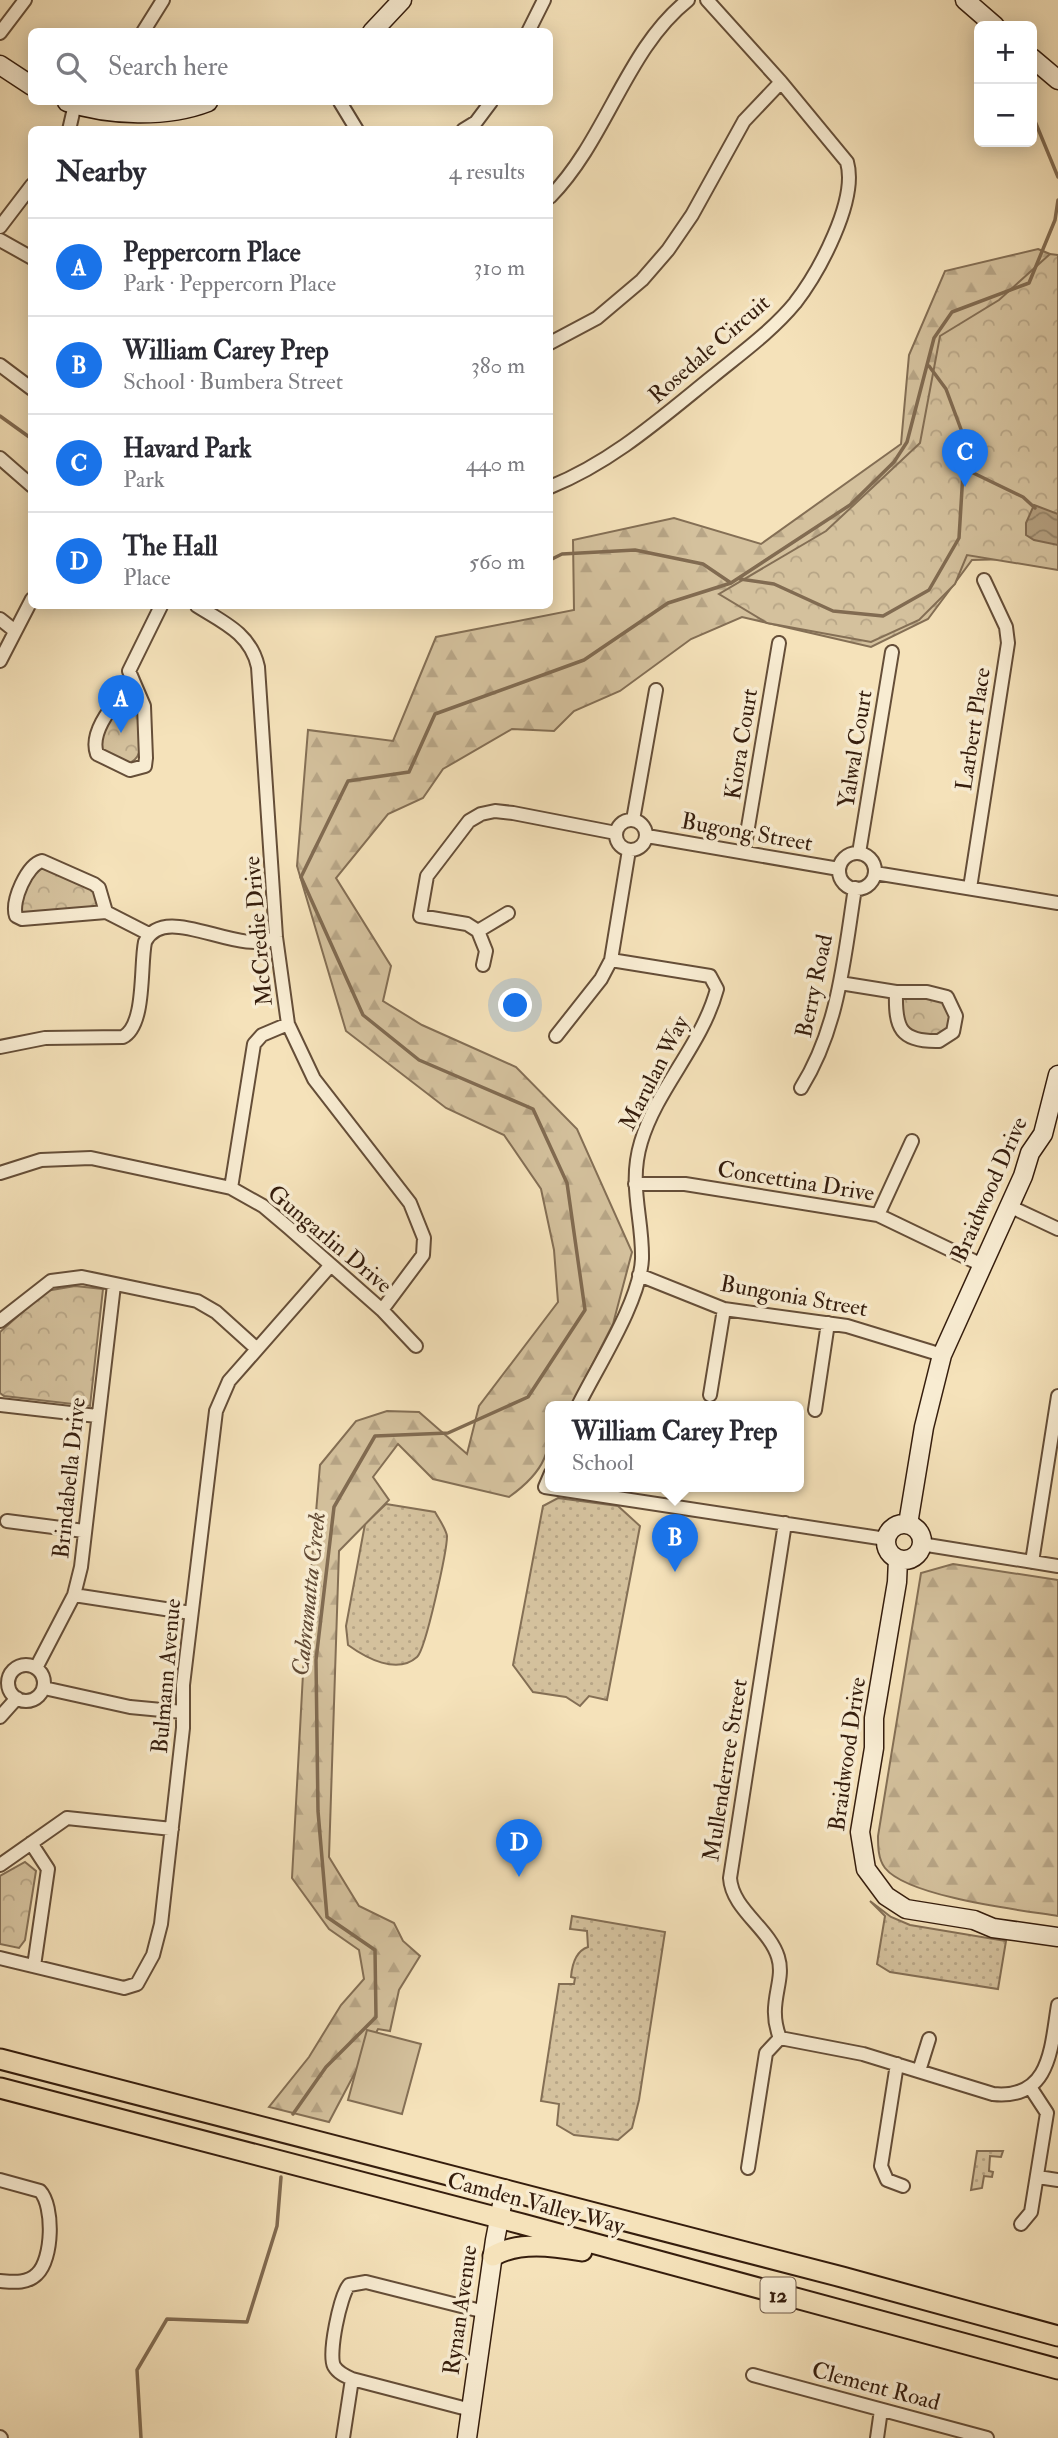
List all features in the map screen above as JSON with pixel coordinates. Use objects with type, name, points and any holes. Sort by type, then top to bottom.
[{"type":"main road","name":"Camden Valley Way","points":[[0,2059],[505,2189],[1058,2336]]},
{"type":"main road","name":"Camden Valley Way","points":[[0,2088],[499,2218],[1058,2369]]},
{"type":"main road","points":[[493,2256],[513,2247],[565,2248],[676,2277],[719,2279]]},
{"type":"main road","points":[[985,2315],[1058,2330]]},
{"type":"street","points":[[0,33],[25,0]]},
{"type":"street","points":[[146,28],[163,0]]},
{"type":"street","points":[[376,28],[402,0]]},
{"type":"street","points":[[530,28],[544,0]]},
{"type":"street","points":[[553,193],[583,157],[652,38],[671,14],[688,0]]},
{"type":"street","name":"Rosedale Circuit","points":[[553,486],[601,463],[624,447],[751,345],[795,302],[832,240],[849,192],[851,175],[847,162],[781,82],[707,0]]},
{"type":"street","points":[[965,0],[989,21]]},
{"type":"street","points":[[1037,62],[1058,80]]},
{"type":"street","points":[[0,65],[28,83]]},
{"type":"street","points":[[553,341],[597,318],[659,260],[692,215],[744,121],[781,82]]},
{"type":"street","points":[[69,126],[71,105]]},
{"type":"street","points":[[101,105],[180,108],[194,105]]},
{"type":"street","points":[[342,105],[355,126]]},
{"type":"street","points":[[470,126],[489,105]]},
{"type":"street","points":[[0,227],[28,190]]},
{"type":"street","points":[[0,240],[28,256]]},
{"type":"street","points":[[0,365],[28,384]]},
{"type":"street","points":[[0,458],[28,482]]},
{"type":"street","name":"Larbert Place","points":[[970,888],[1008,643],[1006,627],[985,580]]},
{"type":"street","points":[[0,661],[28,606]]},
{"type":"street","points":[[132,681],[111,708],[95,743],[97,754],[130,770],[145,766],[146,758],[144,706],[130,671],[160,609]]},
{"type":"street","name":"McCredie Drive","points":[[202,609],[248,641],[257,660],[276,937],[288,1024],[314,1079],[410,1203],[424,1238],[423,1255],[382,1310]]},
{"type":"street","points":[[0,620],[15,631]]},
{"type":"street","name":"Kiora Court","points":[[744,851],[779,643]]},
{"type":"street","name":"Yalwal Court","points":[[859,853],[892,652]]},
{"type":"street","points":[[633,820],[656,690]]},
{"type":"street","points":[[483,965],[486,951],[478,931],[467,924],[420,916],[427,877],[468,821],[495,811],[616,833]]},
{"type":"street","points":[[633,820],[643,825],[647,836],[638,849],[629,850],[620,845],[616,833],[621,823],[633,820]]},
{"type":"street","name":"Bugong Street","points":[[647,836],[839,869]]},
{"type":"street","points":[[556,1036],[601,979],[611,960],[629,850]]},
{"type":"street","points":[[859,853],[872,860],[875,873],[872,881],[865,887],[855,888],[844,883],[839,869],[845,858],[859,853]]},
{"type":"street","points":[[107,912],[99,888],[94,884],[42,861],[32,867],[15,903],[16,916],[32,920],[107,912],[149,934]]},
{"type":"street","points":[[875,873],[1058,903]]},
{"type":"street","name":"Berry Road","points":[[801,1088],[825,1044],[840,983],[855,888]]},
{"type":"street","points":[[478,931],[508,913]]},
{"type":"street","points":[[0,1047],[44,1038],[123,1037],[131,1033],[137,1017],[143,952],[149,934],[166,925],[177,925],[236,940],[269,941],[276,937]]},
{"type":"street","name":"Marulan Way","points":[[581,1401],[605,1361],[639,1275],[642,1259],[635,1184],[641,1141],[652,1116],[703,1027],[717,985],[710,976],[611,960]]},
{"type":"street","points":[[840,983],[896,992],[927,992],[947,997],[956,1016],[953,1032],[939,1041],[908,1037],[899,1027],[896,992]]},
{"type":"street","points":[[231,1188],[254,1044],[262,1035],[288,1024]]},
{"type":"street","name":"Braidwood Drive","points":[[908,1524],[924,1427],[942,1355],[1030,1153],[1043,1134],[1058,1075]]},
{"type":"street","points":[[878,1215],[912,1141]]},
{"type":"street","name":"Gungarlin Drive","points":[[0,1173],[41,1160],[82,1157],[179,1175],[231,1188],[263,1206],[382,1310],[416,1346]]},
{"type":"street","name":"Concettina Drive","points":[[635,1184],[685,1184],[878,1215],[982,1265]]},
{"type":"street","points":[[1009,1206],[1058,1229]]},
{"type":"street","name":"Bulmann Avenue","points":[[0,1958],[118,1988],[137,1984],[158,1940],[172,1829],[183,1685],[216,1411],[229,1381],[330,1266]]},
{"type":"street","name":"Bungonia Street","points":[[639,1275],[724,1309],[874,1332],[942,1355]]},
{"type":"street","points":[[0,1321],[43,1286],[60,1278],[82,1278],[197,1301],[216,1312],[257,1349]]},
{"type":"street","name":"Brindabella Drive","points":[[36,1668],[74,1595],[81,1567],[114,1285]]},
{"type":"street","points":[[710,1395],[724,1309]]},
{"type":"street","points":[[815,1410],[828,1323]]},
{"type":"street","points":[[1032,1562],[1058,1396]]},
{"type":"street","points":[[0,1405],[97,1416]]},
{"type":"street","points":[[578,1492],[886,1539]]},
{"type":"street","points":[[7,1521],[84,1531]]},
{"type":"street","name":"Mullenderree Street","points":[[780,2038],[772,2016],[779,1970],[777,1954],[734,1894],[730,1878],[785,1523]]},
{"type":"street","points":[[908,1524],[920,1534],[922,1544],[913,1557],[898,1559],[888,1551],[886,1539],[896,1525],[908,1524]]},
{"type":"street","points":[[922,1544],[1058,1566]]},
{"type":"street","name":"Braidwood Drive","points":[[898,1559],[897,1582],[874,1718],[874,1748],[860,1832],[866,1869],[886,1896],[906,1909],[974,1920],[993,1928],[1058,1937]]},
{"type":"street","points":[[74,1595],[191,1613]]},
{"type":"street","points":[[20,1665],[36,1668],[43,1675],[44,1688],[34,1699],[17,1698],[9,1688],[5,1670],[20,1665]]},
{"type":"street","points":[[44,1688],[130,1707],[183,1712]]},
{"type":"street","points":[[0,1717],[17,1698]]},
{"type":"street","points":[[0,1865],[67,1818],[172,1829]]},
{"type":"street","points":[[31,1843],[48,1869],[34,1966]]},
{"type":"street","points":[[748,2168],[766,2053],[780,2038],[863,2054],[993,2094],[1011,2094],[1030,2087],[1054,2059],[1058,2005]]},
{"type":"street","points":[[919,2071],[929,2039]]},
{"type":"street","points":[[897,2064],[881,2166],[887,2180],[903,2186]]},
{"type":"street","points":[[1021,2224],[1031,2212],[1047,2113],[1030,2087]]},
{"type":"street","points":[[1038,2176],[1058,2180]]},
{"type":"street","points":[[0,2180],[40,2191],[51,2212],[45,2260],[37,2274],[23,2282],[0,2281]]},
{"type":"street","name":"Rynan Avenue","points":[[467,2438],[505,2189]]},
{"type":"street","points":[[471,2410],[352,2379],[339,2372],[333,2361],[340,2304],[349,2285],[366,2282],[485,2312]]},
{"type":"street","name":"Clement Road","points":[[753,2375],[987,2438]]},
{"type":"street","points":[[343,2438],[352,2379]]},
{"type":"street","points":[[877,2438],[881,2410]]},
{"type":"green space","points":[[1038,249],[1050,254],[1058,307],[1009,559],[972,560],[928,619],[871,647],[742,617],[691,639],[620,691],[574,711],[554,731],[512,729],[443,769],[423,798],[388,814],[336,878],[391,966],[383,1001],[422,1025],[516,1067],[577,1129],[632,1252],[613,1324],[574,1401],[545,1401],[545,1455],[532,1478],[509,1497],[433,1479],[398,1444],[373,1477],[389,1500],[339,1551],[329,1857],[359,1906],[394,1923],[403,1941],[420,1956],[399,1990],[390,2031],[378,2029],[329,2122],[269,2107],[309,2057],[341,2005],[364,1979],[359,1950],[329,1929],[292,1878],[304,1655],[320,1465],[356,1421],[387,1411],[419,1412],[467,1454],[479,1406],[558,1302],[554,1250],[541,1189],[504,1135],[446,1108],[346,1031],[297,866],[308,730],[393,741],[436,637],[574,610],[573,540],[674,518],[761,544],[901,444],[909,355],[945,271]]},
{"type":"green space","points":[[1050,254],[1058,255],[1058,570],[967,555],[955,584],[919,620],[871,642],[767,623],[719,594],[826,531],[920,443],[940,336],[999,300]]},
{"type":"green space","points":[[126,696],[138,706],[141,729],[139,753],[130,763],[101,750],[107,721]]},
{"type":"green space","points":[[44,865],[93,889],[101,909],[26,915],[21,912],[20,901],[37,867]]},
{"type":"green space","points":[[900,996],[935,998],[950,1005],[952,1027],[939,1038],[905,1031]]},
{"type":"green space","points":[[75,1286],[103,1289],[90,1406],[4,1396],[0,1393],[0,1332],[46,1291]]},
{"type":"green space","points":[[558,1498],[618,1506],[640,1526],[607,1700],[589,1696],[580,1706],[566,1697],[533,1692],[513,1665],[543,1506]]},
{"type":"green space","points":[[386,1504],[435,1512],[447,1536],[444,1560],[421,1650],[417,1657],[400,1665],[382,1663],[348,1645],[346,1626],[365,1524]]},
{"type":"green space","points":[[953,1564],[1058,1580],[1058,1916],[966,1901],[916,1887],[897,1878],[885,1868],[880,1857],[878,1836],[921,1573]]},
{"type":"green space","points":[[25,1862],[36,1871],[25,1940],[19,1948],[0,1944],[0,1876]]},
{"type":"green space","points":[[870,1901],[891,1917],[910,1925],[1006,1941],[998,1989],[890,1972],[877,1964],[885,1916]]},
{"type":"green space","points":[[572,1916],[665,1932],[639,2100],[632,2128],[618,2140],[574,2135],[557,2125],[559,2104],[541,2101],[559,1984],[574,1984],[575,1978],[571,1977],[574,1963],[580,1952],[588,1947],[587,1931],[570,1929]]},
{"type":"green space","points":[[367,2030],[421,2044],[402,2114],[348,2100]]},
{"type":"green space","points":[[977,2151],[1003,2151],[1001,2157],[990,2156],[989,2171],[993,2172],[992,2177],[984,2176],[982,2188],[971,2190]]},
{"type":"water","points":[[1034,505],[1058,514],[1058,545],[1034,540],[1026,535],[1026,523]]},
{"type":"waterway","name":"Cabramatta Creek","points":[[1037,126],[1058,177]]},
{"type":"waterway","name":"Cabramatta Creek","points":[[293,2114],[326,2067],[376,2017],[375,1950],[327,1917],[318,1811],[316,1660],[334,1507],[375,1436],[448,1433],[528,1397],[585,1310],[567,1183],[533,1109],[419,1060],[363,1015],[301,877],[348,781],[409,772],[435,714],[584,660],[668,603],[731,583],[850,505],[894,462],[907,442],[934,338],[952,312],[1029,283],[1055,220],[1058,200]]},
{"type":"waterway","points":[[740,579],[774,584],[833,611],[883,616],[929,590],[959,538],[965,440],[946,389],[929,366]]},
{"type":"waterway","points":[[0,416],[28,436]]},
{"type":"waterway","points":[[963,468],[1023,497],[1035,508]]},
{"type":"waterway","points":[[553,558],[562,554],[635,550],[703,564],[731,583]]},
{"type":"waterway","name":"Cabramatta Creek","points":[[141,2438],[137,2370],[167,2319],[247,2322],[277,2226],[281,2177]]},
{"type":"place","name":"Havard Park","points":[[965,487]]},
{"type":"place","name":"Peppercorn Place","points":[[121,733]]},
{"type":"place","name":"William Carey Prep","points":[[675,1572]]},
{"type":"place","name":"The Hall","points":[[519,1877]]}]
